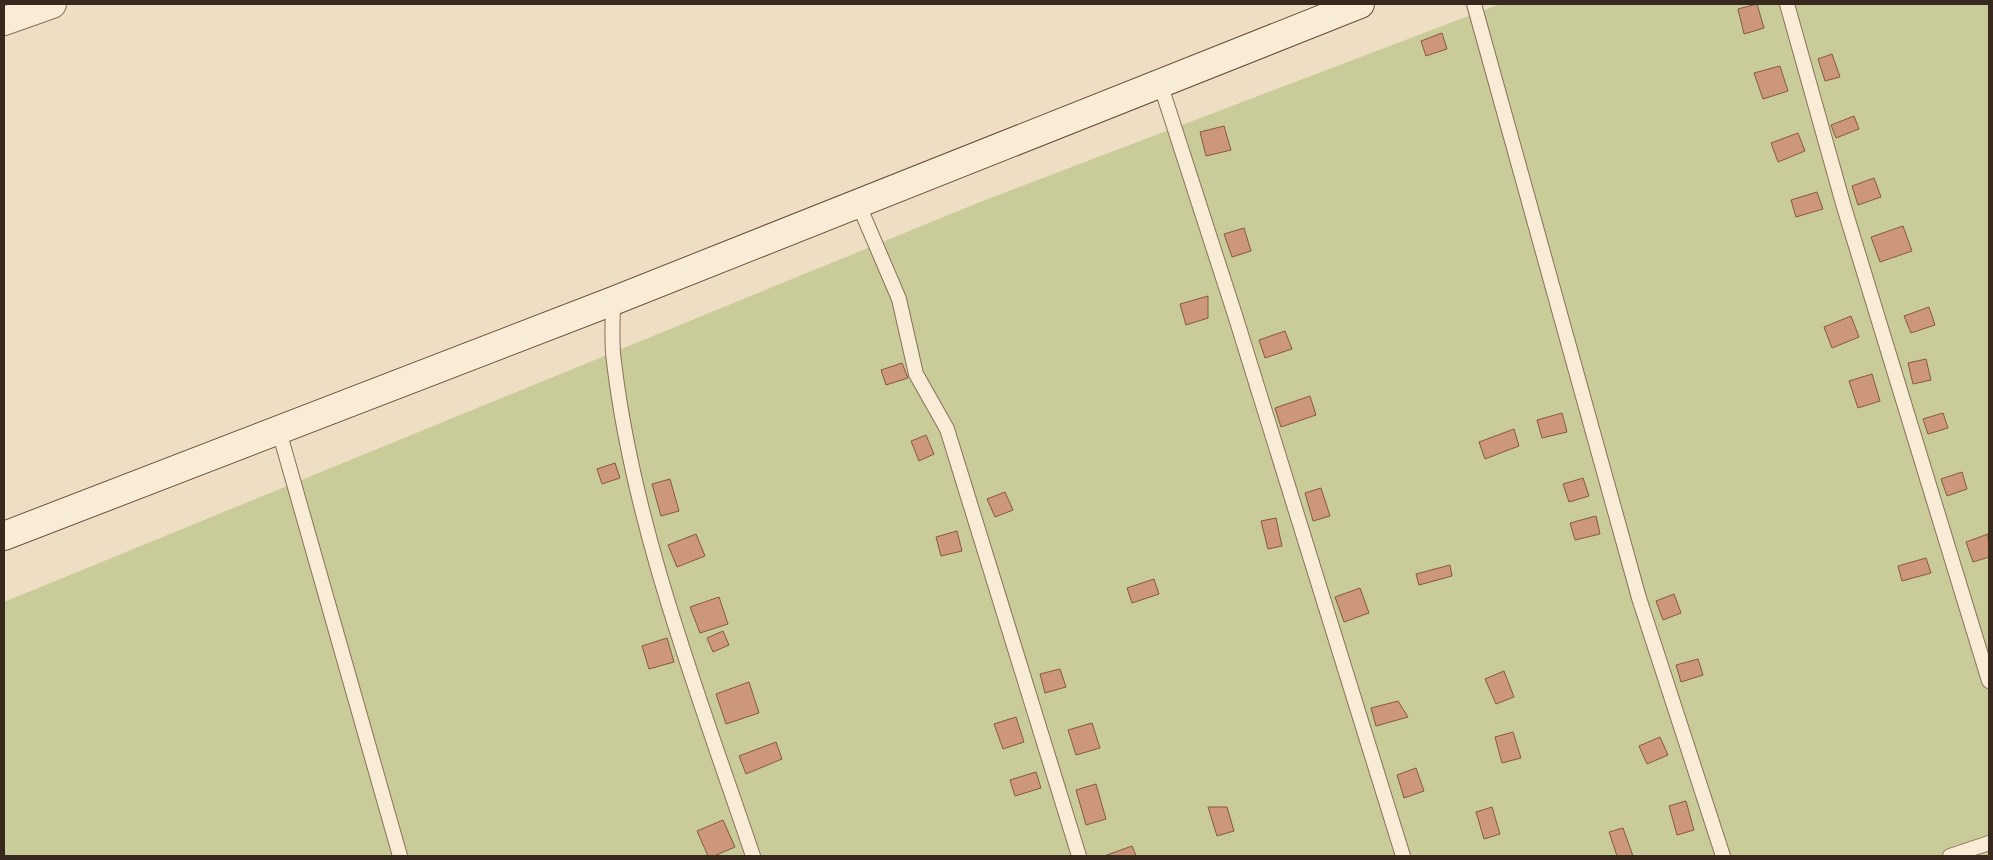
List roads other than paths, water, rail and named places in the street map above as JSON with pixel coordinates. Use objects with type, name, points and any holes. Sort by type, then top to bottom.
[{"type":"main road","points":[[4,21],[52,4]]},
{"type":"main road","points":[[4,536],[613,301],[1360,4]]},
{"type":"lane","points":[[1474,4],[1639,598],[1723,856]]},
{"type":"lane","points":[[1787,4],[1844,207],[1989,681]]},
{"type":"lane","points":[[1160,83],[1236,315],[1403,856]]},
{"type":"lane","points":[[858,203],[899,299],[916,374],[947,429],[1079,856]]},
{"type":"lane","points":[[613,301],[614,360],[632,473],[676,629],[753,856]]},
{"type":"lane","points":[[278,431],[400,856]]},
{"type":"lane","points":[[1950,856],[1989,843]]}]
